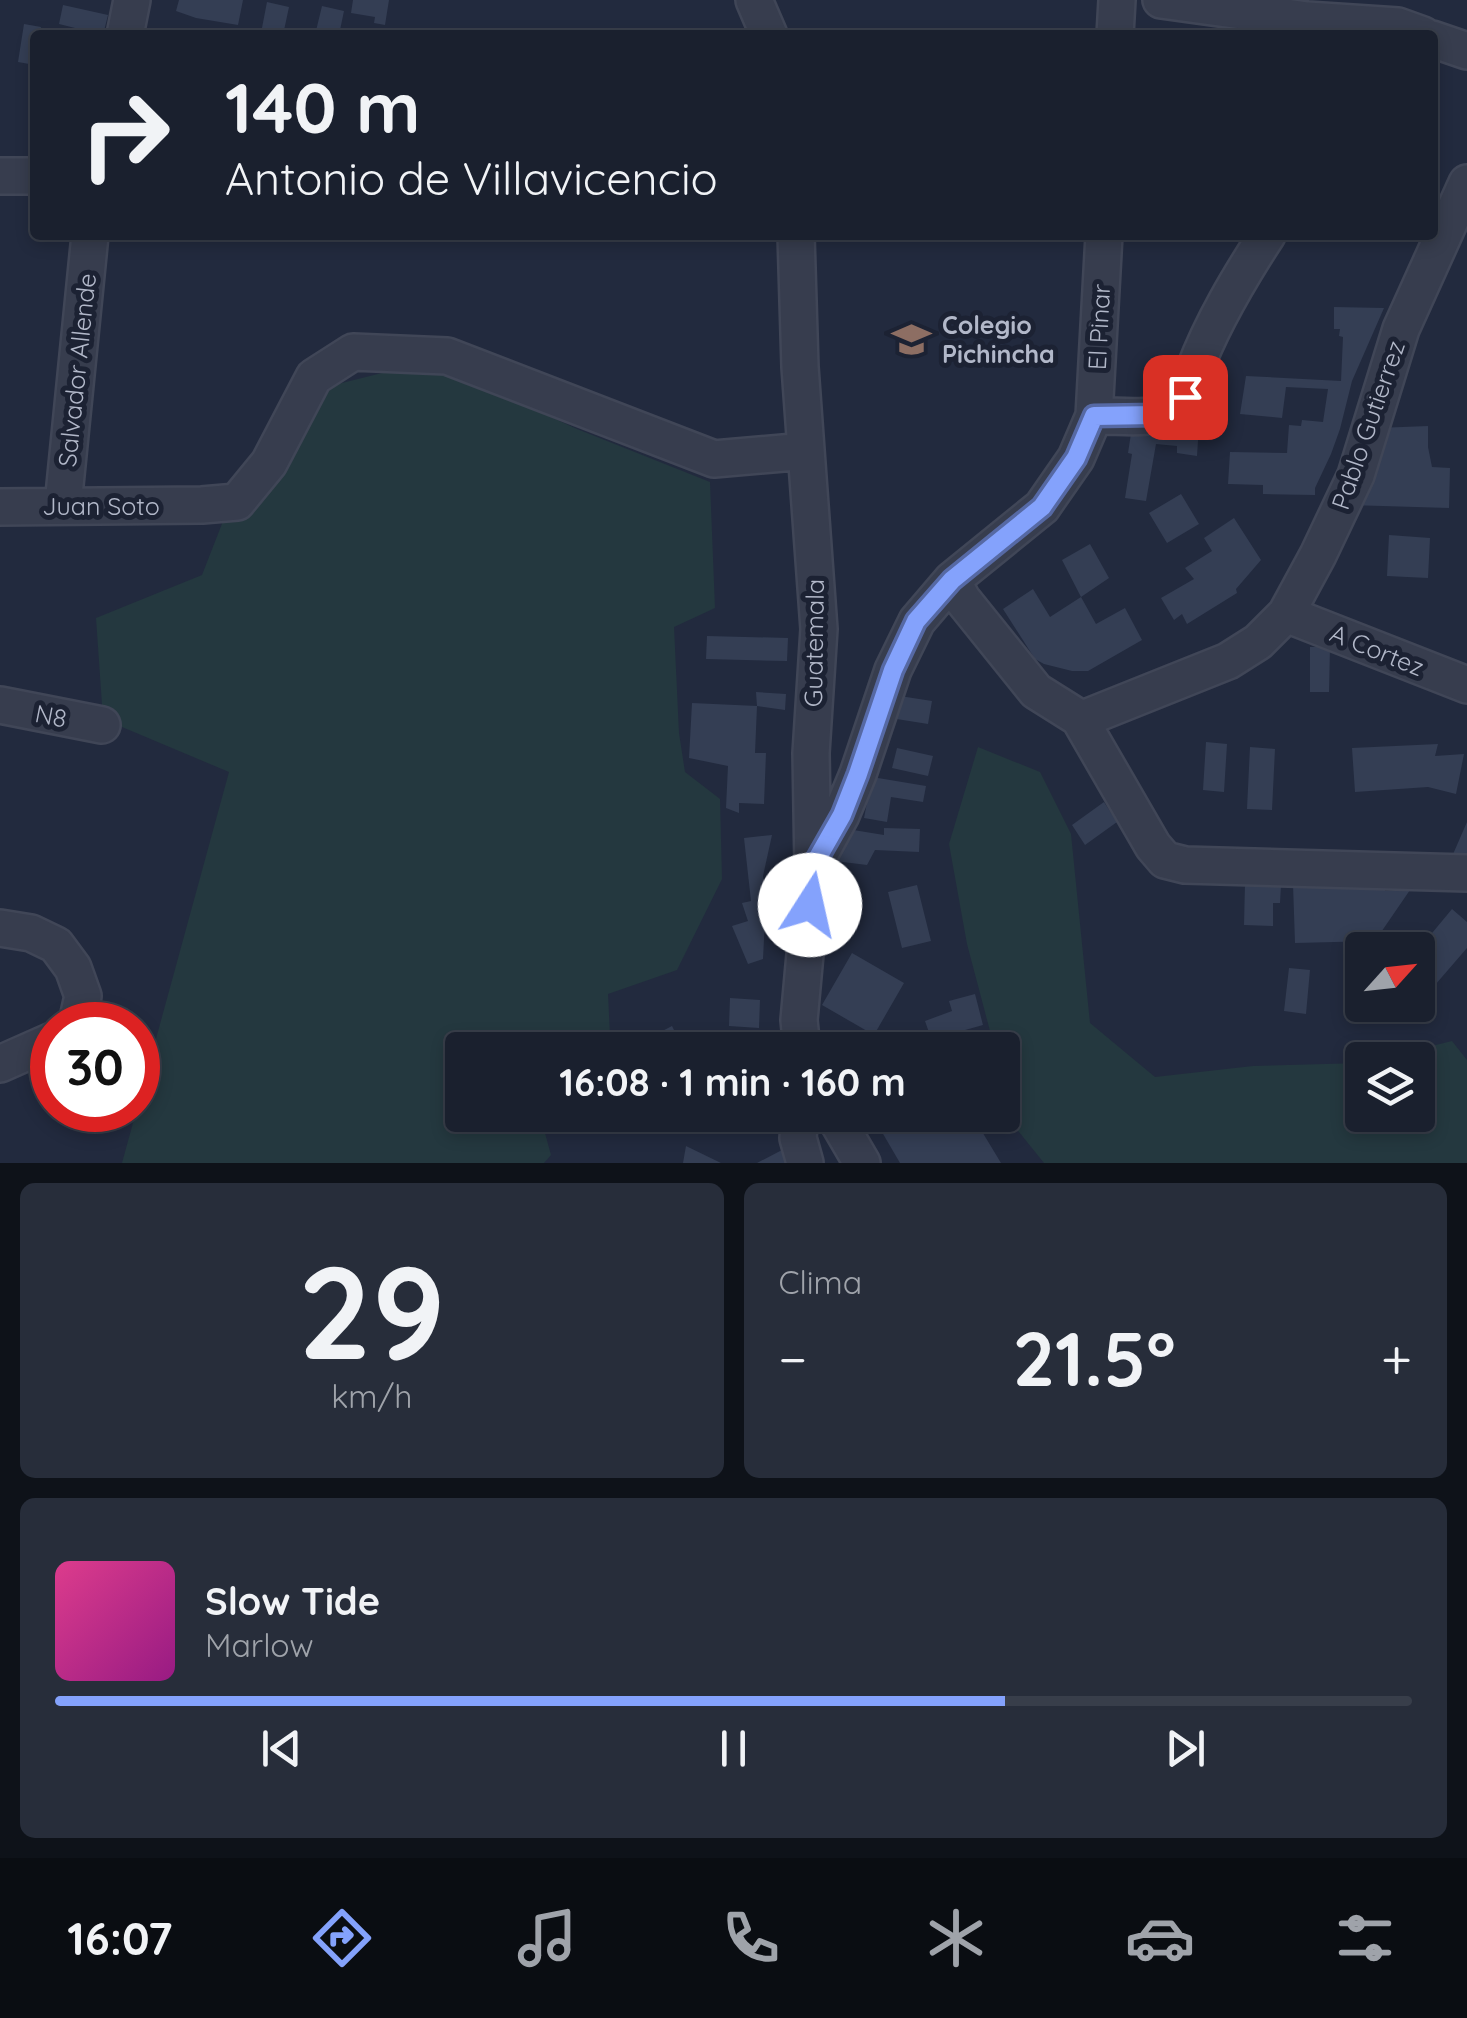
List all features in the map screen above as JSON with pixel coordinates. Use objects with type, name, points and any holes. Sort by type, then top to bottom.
[{"type":"street","points":[[126,30],[132,0]]},
{"type":"street","points":[[754,0],[767,30]]},
{"type":"street","points":[[1115,30],[1117,0]]},
{"type":"street","points":[[1161,0],[1307,10],[1407,24]]},
{"type":"street","points":[[1438,40],[1467,51]]},
{"type":"street","points":[[0,176],[30,176]]},
{"type":"street","name":"Pablo Gutierrez","points":[[1079,718],[1228,661],[1258,642],[1286,614],[1356,475],[1400,329],[1467,183]]},
{"type":"street","name":"Salvador Allende","points":[[63,505],[90,240]]},
{"type":"street","name":"Guatemala","points":[[796,240],[800,367],[820,629],[811,753],[813,866],[800,1032]]},
{"type":"street","name":"El Pinar","points":[[813,866],[842,815],[893,670],[916,621],[952,580],[1042,507],[1076,458],[1094,416],[1104,240]]},
{"type":"street","points":[[1094,416],[1155,415],[1173,409],[1185,397],[1232,290],[1265,240]]},
{"type":"street","name":"Juan Soto","points":[[0,507],[202,506],[236,502],[269,463],[314,377],[353,352],[446,356],[714,459],[806,451]]},
{"type":"street","points":[[952,580],[962,599],[1036,692],[1079,718],[1164,860],[1185,865],[1467,873]]},
{"type":"street","name":"A Cortez","points":[[1286,614],[1467,686]]},
{"type":"street","name":"N8","points":[[0,705],[102,726]]},
{"type":"street","points":[[0,928],[31,932],[56,945],[73,968],[82,1002]]},
{"type":"street","points":[[0,1064],[30,1051]]},
{"type":"street","points":[[799,1132],[805,1163]]},
{"type":"street","points":[[844,1132],[862,1163]]},
{"type":"shaded area","points":[[430,361],[577,429],[710,482],[715,608],[674,627],[679,733],[685,772],[720,799],[722,879],[677,970],[608,994],[610,1032],[445,1032],[445,1132],[545,1132],[551,1155],[544,1163],[122,1163],[130,1132],[160,1132],[160,1024],[229,772],[103,719],[96,618],[202,575],[225,516],[334,385]]},
{"type":"shaded area","points":[[978,747],[1040,772],[1071,834],[1090,1023],[1155,1077],[1253,1066],[1345,1063],[1345,1132],[1435,1132],[1435,1045],[1452,1041],[1467,1060],[1467,1163],[1044,1163],[1019,1132],[1020,1032],[990,1032],[967,944],[949,844]]},
{"type":"building","points":[[179,0],[243,0],[238,25],[176,11]]},
{"type":"building","points":[[353,0],[389,0],[385,25],[374,23],[375,17],[351,13]]},
{"type":"building","points":[[267,2],[289,7],[284,30],[262,30]]},
{"type":"building","points":[[63,5],[108,15],[104,30],[59,24]]},
{"type":"building","points":[[322,6],[344,11],[340,30],[316,30]]},
{"type":"building","points":[[24,24],[41,27],[30,30],[30,64],[18,62]]},
{"type":"building","points":[[1334,307],[1384,308],[1352,381],[1340,429],[1315,495],[1263,494],[1263,485],[1228,484],[1230,452],[1287,453],[1289,425],[1301,426],[1302,420],[1323,422],[1328,389],[1286,387],[1282,418],[1240,414],[1246,376],[1341,381],[1343,337],[1339,336],[1340,329],[1334,329]]},
{"type":"building","points":[[1201,396],[1197,456],[1177,453],[1177,446],[1156,444],[1146,501],[1125,498],[1132,427]]},
{"type":"building","points":[[1428,426],[1432,467],[1450,468],[1449,508],[1349,505],[1377,428]]},
{"type":"building","points":[[1181,494],[1199,524],[1167,543],[1149,513]]},
{"type":"building","points":[[1234,518],[1261,560],[1236,589],[1237,593],[1187,624],[1182,614],[1174,620],[1161,598],[1194,579],[1185,568],[1212,551],[1204,538]]},
{"type":"building","points":[[1389,535],[1430,538],[1428,578],[1387,576]]},
{"type":"building","points":[[1090,544],[1109,578],[1081,597],[1062,560]]},
{"type":"building","points":[[1033,589],[1050,617],[1081,597],[1096,624],[1125,608],[1142,640],[1088,671],[1044,664],[1035,659],[1003,609]]},
{"type":"building","points":[[707,636],[788,638],[787,661],[706,659]]},
{"type":"building","points":[[1310,647],[1330,647],[1329,692],[1310,692]]},
{"type":"building","points":[[756,692],[786,694],[785,710],[757,706]]},
{"type":"building","points":[[887,694],[932,701],[928,724],[884,717]]},
{"type":"building","points":[[692,703],[757,706],[755,753],[766,753],[764,804],[739,803],[739,813],[726,808],[728,766],[689,758]]},
{"type":"building","points":[[1206,742],[1227,744],[1224,792],[1203,790]]},
{"type":"building","points":[[1438,744],[1435,756],[1464,754],[1456,794],[1428,787],[1355,792],[1352,748]]},
{"type":"building","points":[[1250,747],[1275,749],[1272,810],[1247,809]]},
{"type":"building","points":[[897,748],[933,756],[928,776],[892,768]]},
{"type":"building","points":[[872,777],[926,786],[923,802],[891,797],[887,822],[864,818]]},
{"type":"building","points":[[1104,802],[1117,822],[1085,845],[1072,825]]},
{"type":"building","points":[[1467,822],[1467,866],[1447,868]]},
{"type":"building","points":[[841,828],[884,835],[884,828],[920,829],[919,852],[875,850],[867,865],[827,860]]},
{"type":"building","points":[[772,835],[763,876],[763,959],[748,964],[732,926],[748,921],[742,903],[751,901],[744,838]]},
{"type":"building","points":[[1385,881],[1385,891],[1410,890],[1381,932],[1345,932],[1345,942],[1295,943],[1293,884]]},
{"type":"building","points":[[1245,884],[1281,885],[1280,903],[1273,903],[1273,926],[1244,925]]},
{"type":"building","points":[[917,885],[931,941],[902,948],[888,892]]},
{"type":"building","points":[[1452,909],[1467,922],[1467,948],[1435,985],[1435,932]]},
{"type":"building","points":[[819,917],[847,917],[847,940],[818,940]]},
{"type":"building","points":[[852,953],[904,983],[876,1032],[869,1032],[822,1005]]},
{"type":"building","points":[[1289,968],[1310,970],[1306,1014],[1284,1011]]},
{"type":"building","points":[[975,994],[983,1025],[958,1032],[929,1032],[925,1021],[952,1011],[949,1001]]},
{"type":"building","points":[[730,998],[760,1000],[759,1028],[729,1026]]},
{"type":"building","points":[[882,1132],[982,1132],[1001,1163],[900,1163]]},
{"type":"building","points":[[686,1146],[721,1163],[683,1163]]},
{"type":"building","points":[[782,1150],[789,1163],[757,1163]]},
{"type":"place","name":"Colegio Pichincha","points":[[912,339]]},
{"type":"route","points":[[810,905],[813,866],[842,815],[893,670],[916,621],[952,580],[1042,507],[1076,458],[1094,416],[1155,415],[1173,409],[1185,397]]}]
